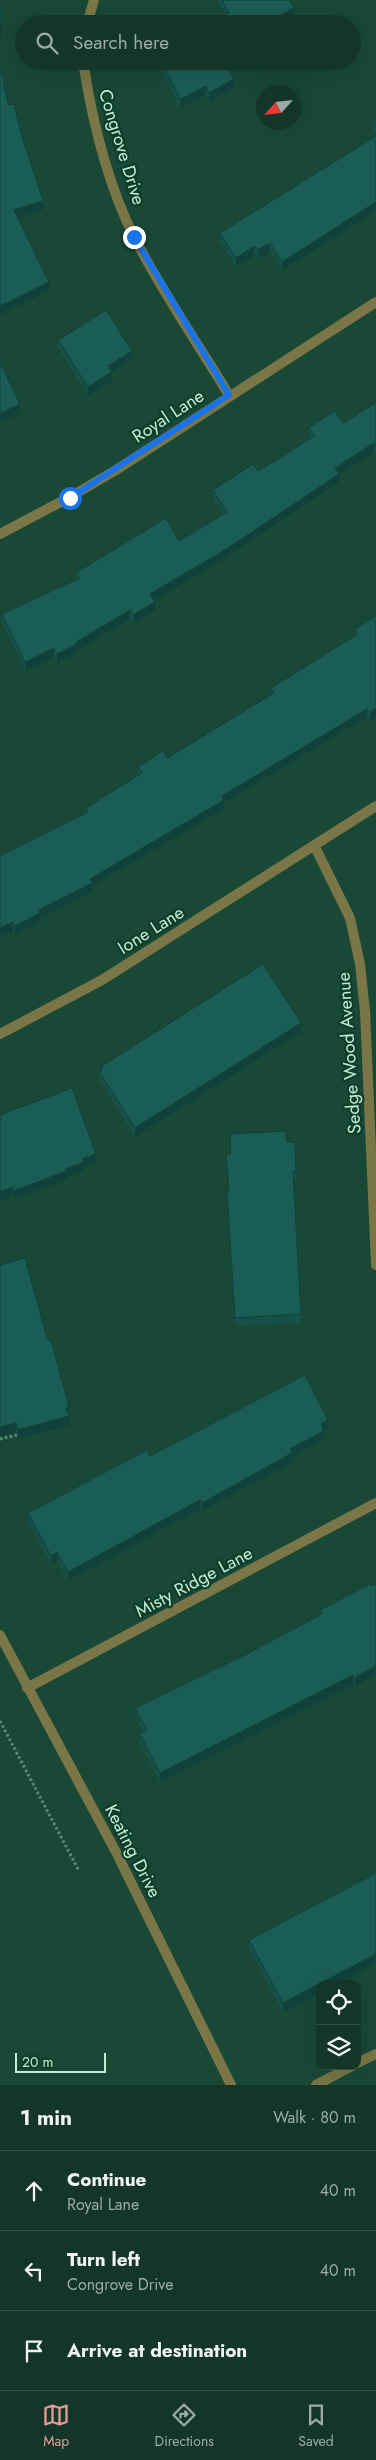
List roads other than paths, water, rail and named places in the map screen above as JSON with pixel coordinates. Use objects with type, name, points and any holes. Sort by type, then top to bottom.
[{"type":"street","points":[[90,15],[94,0]]},
{"type":"street","name":"Congrove Drive","points":[[84,70],[89,102],[106,160],[134,237],[229,395]]},
{"type":"street","name":"Royal Lane","points":[[0,534],[70,498],[116,470],[229,395],[376,302]]},
{"type":"street","name":"Ione Lane","points":[[0,1034],[102,980],[315,847],[376,806]]},
{"type":"street","name":"Sedge Wood Avenue","points":[[315,847],[350,918],[360,964],[365,1011],[376,1265]]},
{"type":"street","name":"Misty Ridge Lane","points":[[27,1688],[376,1504]]},
{"type":"street","name":"Keating Drive","points":[[0,1635],[117,1854],[231,2085]]},
{"type":"street","points":[[361,2062],[376,2054]]},
{"type":"street","points":[[316,2085],[344,2070]]}]
